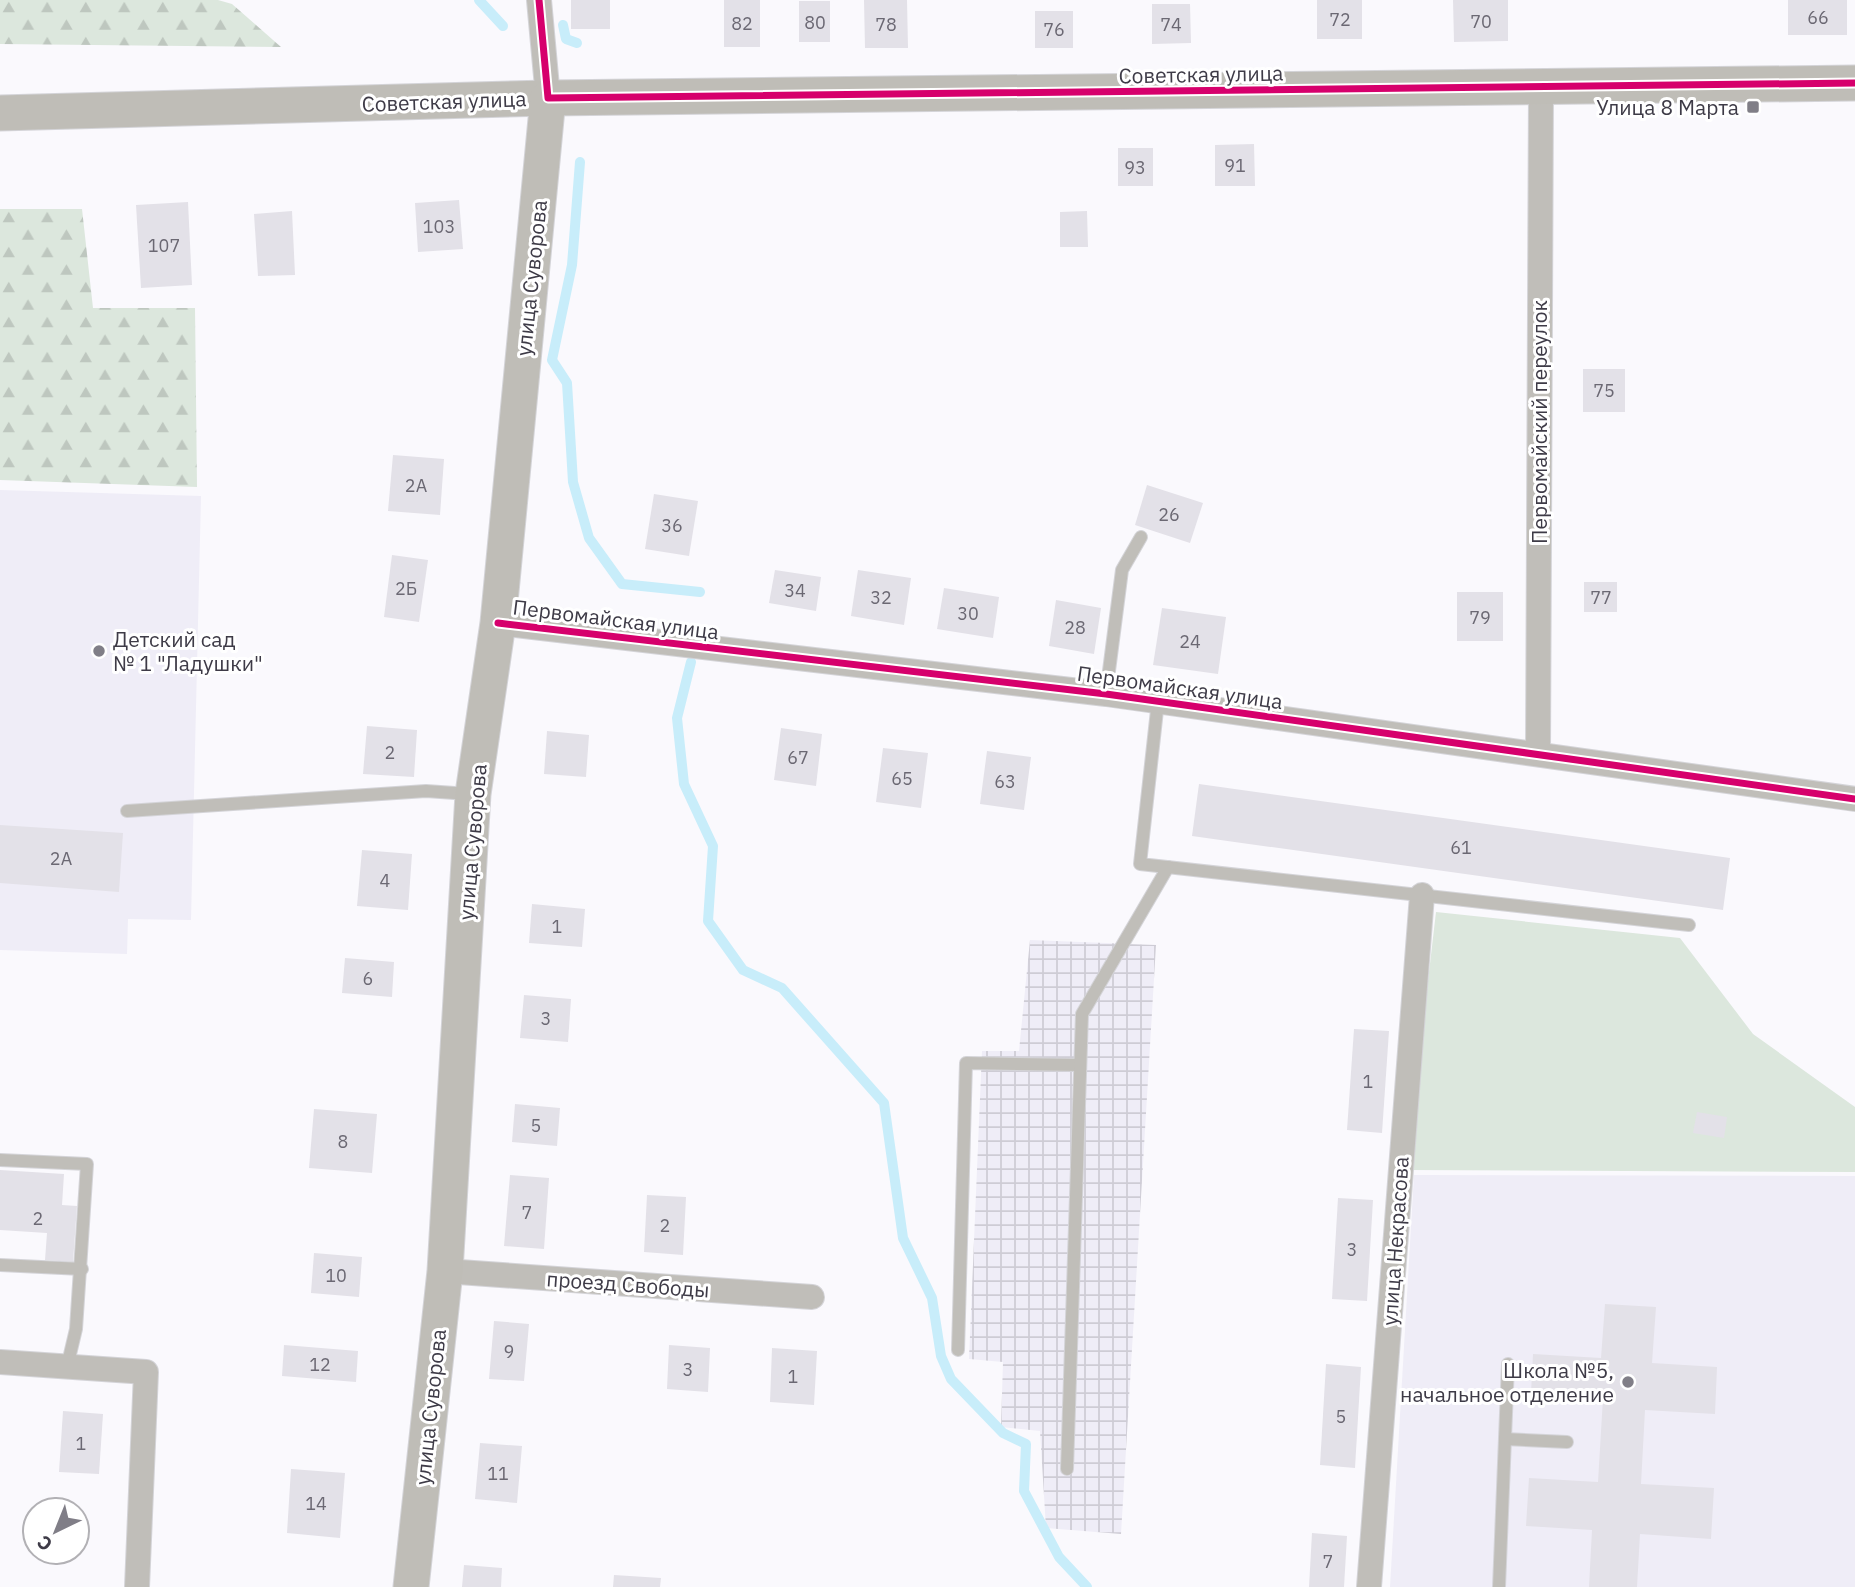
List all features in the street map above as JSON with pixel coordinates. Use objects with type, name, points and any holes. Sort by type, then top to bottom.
[{"type":"main road","name":"Советская улица","points":[[0,113],[548,98],[1541,89],[1855,83]]},
{"type":"main road","name":"улица Суворова","points":[[411,1587],[445,1271],[473,794],[498,623],[548,98]]},
{"type":"street","points":[[539,0],[548,98]]},
{"type":"street","name":"Первомайский переулок","points":[[1538,754],[1541,89]]},
{"type":"street","name":"Первомайская улица","points":[[498,623],[1106,694],[1855,799]]},
{"type":"street","name":"улица Некрасова","points":[[1369,1587],[1422,895]]},
{"type":"street","name":"проезд Свободы","points":[[445,1271],[812,1297]]},
{"type":"street","points":[[0,1362],[146,1372],[137,1587]]},
{"type":"lane","points":[[1106,694],[1122,570],[1141,537]]},
{"type":"lane","points":[[1158,701],[1140,864],[1689,925]]},
{"type":"lane","points":[[127,811],[426,791],[473,794]]},
{"type":"lane","points":[[1067,1469],[1082,1014],[1168,867]]},
{"type":"lane","points":[[958,1350],[966,1063],[1080,1065]]},
{"type":"lane","points":[[0,1160],[87,1164],[82,1269],[76,1329],[67,1367]]},
{"type":"lane","points":[[0,1265],[82,1269]]},
{"type":"lane","points":[[1499,1587],[1508,1364]]},
{"type":"lane","points":[[1505,1439],[1567,1442]]},
{"type":"shaded area","name":"Детский сад № 1 \"Ладушки\"","points":[[0,490],[201,496],[191,920],[128,919],[127,954],[0,950]]},
{"type":"shaded area","points":[[1030,940],[1156,945],[1121,1534],[1046,1528],[1040,1431],[1001,1427],[1003,1362],[969,1359],[982,1051],[1019,1051]]},
{"type":"shaded area","name":"Школа №5, начальное отделение","points":[[1414,1175],[1855,1176],[1855,1587],[1390,1587]]},
{"type":"green space","points":[[0,0],[218,0],[232,4],[281,47],[0,44]]},
{"type":"green space","points":[[0,209],[82,209],[93,308],[195,308],[197,487],[0,480]]},
{"type":"green space","points":[[1436,912],[1680,938],[1753,1034],[1855,1107],[1855,1172],[1406,1170]]},
{"type":"building","points":[[571,0],[610,0],[610,29],[571,29]]},
{"type":"building","points":[[724,0],[760,0],[760,47],[724,47]]},
{"type":"building","points":[[864,0],[907,0],[908,48],[865,48]]},
{"type":"building","points":[[1317,0],[1362,0],[1362,39],[1317,39]]},
{"type":"building","points":[[1453,0],[1508,0],[1508,41],[1454,42]]},
{"type":"building","points":[[1788,0],[1847,0],[1847,35],[1788,35]]},
{"type":"building","points":[[799,1],[830,1],[830,42],[799,42]]},
{"type":"building","points":[[1152,4],[1190,4],[1191,43],[1152,44]]},
{"type":"building","points":[[1035,11],[1073,11],[1073,48],[1035,48]]},
{"type":"building","points":[[1254,144],[1255,186],[1215,186],[1215,145]]},
{"type":"building","points":[[1118,148],[1153,148],[1153,186],[1118,186]]},
{"type":"building","points":[[459,200],[463,249],[418,252],[415,203]]},
{"type":"building","points":[[188,202],[192,285],[141,288],[136,205]]},
{"type":"building","points":[[292,211],[295,275],[258,276],[254,214]]},
{"type":"building","points":[[1087,211],[1088,247],[1060,247],[1060,212]]},
{"type":"building","points":[[1583,369],[1625,369],[1625,412],[1583,412]]},
{"type":"building","points":[[393,455],[444,459],[440,515],[388,511]]},
{"type":"building","points":[[1147,485],[1203,503],[1190,543],[1135,525]]},
{"type":"building","points":[[654,494],[698,501],[689,556],[645,549]]},
{"type":"building","points":[[392,555],[428,560],[419,622],[384,617]]},
{"type":"building","points":[[775,570],[821,577],[816,611],[769,603]]},
{"type":"building","points":[[858,570],[911,578],[904,625],[851,616]]},
{"type":"building","points":[[1584,582],[1617,582],[1617,612],[1584,612]]},
{"type":"building","points":[[944,588],[999,597],[993,638],[937,629]]},
{"type":"building","points":[[1457,592],[1503,592],[1503,641],[1457,641]]},
{"type":"building","points":[[1056,600],[1101,608],[1094,654],[1049,646]]},
{"type":"building","points":[[1162,608],[1226,617],[1218,674],[1153,665]]},
{"type":"building","points":[[367,726],[417,730],[414,777],[363,774]]},
{"type":"building","points":[[781,728],[822,734],[816,786],[774,780]]},
{"type":"building","points":[[547,731],[589,735],[586,777],[544,774]]},
{"type":"building","points":[[883,748],[928,753],[921,808],[876,802]]},
{"type":"building","points":[[987,751],[1031,757],[1024,810],[980,804]]},
{"type":"building","points":[[1199,784],[1730,858],[1723,910],[1192,836]]},
{"type":"building","points":[[0,825],[123,833],[119,892],[0,883]]},
{"type":"building","points":[[362,850],[412,854],[408,910],[357,906]]},
{"type":"building","points":[[532,904],[585,909],[582,947],[529,943]]},
{"type":"building","points":[[345,958],[394,962],[392,997],[342,993]]},
{"type":"building","points":[[524,995],[571,999],[568,1042],[520,1038]]},
{"type":"building","points":[[1354,1029],[1389,1031],[1382,1133],[1347,1130]]},
{"type":"building","points":[[515,1104],[560,1108],[557,1146],[512,1142]]},
{"type":"building","points":[[314,1109],[377,1114],[372,1173],[309,1168]]},
{"type":"building","points":[[1697,1112],[1727,1117],[1724,1138],[1693,1133]]},
{"type":"building","points":[[0,1170],[64,1174],[62,1205],[77,1206],[73,1262],[45,1260],[47,1233],[0,1230]]},
{"type":"building","points":[[510,1175],[549,1178],[544,1249],[504,1246]]},
{"type":"building","points":[[647,1195],[686,1197],[683,1255],[644,1252]]},
{"type":"building","points":[[1338,1198],[1373,1200],[1367,1301],[1332,1299]]},
{"type":"building","points":[[314,1253],[362,1257],[359,1297],[311,1293]]},
{"type":"building","points":[[1605,1304],[1656,1307],[1652,1363],[1717,1367],[1715,1414],[1645,1410],[1641,1484],[1714,1488],[1711,1539],[1640,1534],[1637,1587],[1589,1587],[1592,1530],[1526,1526],[1529,1478],[1598,1482],[1603,1398],[1531,1393],[1533,1354],[1601,1358]]},
{"type":"building","points":[[494,1321],[529,1324],[524,1381],[489,1379]]},
{"type":"building","points":[[284,1345],[358,1351],[356,1382],[282,1376]]},
{"type":"building","points":[[669,1345],[710,1348],[708,1392],[667,1389]]},
{"type":"building","points":[[772,1348],[817,1351],[814,1405],[770,1402]]},
{"type":"building","points":[[1326,1364],[1361,1367],[1355,1468],[1320,1465]]},
{"type":"building","points":[[63,1411],[103,1414],[99,1474],[59,1472]]},
{"type":"building","points":[[480,1443],[522,1446],[517,1503],[475,1499]]},
{"type":"building","points":[[291,1469],[345,1473],[340,1538],[287,1533]]},
{"type":"building","points":[[1312,1533],[1347,1536],[1344,1587],[1309,1587]]},
{"type":"building","points":[[464,1565],[502,1568],[501,1587],[462,1587]]},
{"type":"building","points":[[614,1575],[661,1578],[660,1587],[613,1587]]},
{"type":"waterway","points":[[479,0],[503,26]]},
{"type":"waterway","points":[[563,25],[566,39],[577,43]]},
{"type":"waterway","points":[[580,162],[572,265],[552,360],[567,383],[573,482],[589,538],[622,584],[700,592]]},
{"type":"waterway","points":[[691,662],[677,718],[684,784],[713,846],[708,921],[743,970],[782,988],[884,1103],[903,1238],[932,1298],[941,1356],[951,1379],[1003,1433],[1026,1444],[1024,1491],[1059,1557],[1087,1587]]},
{"type":"cycle path","points":[[539,0],[548,98],[1855,83]]},
{"type":"cycle path","points":[[498,623],[1106,694],[1855,799]]},
{"type":"place","name":"Улица 8 Марта","points":[[1753,107]]},
{"type":"place","name":"Детский сад № 1 \"Ладушки\"","points":[[99,651]]},
{"type":"place","name":"Школа №5, начальное отделение","points":[[1628,1382]]}]
